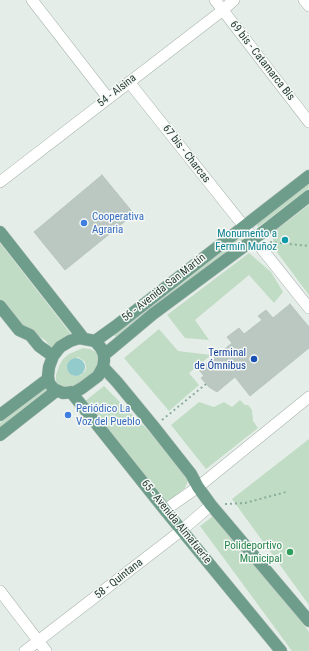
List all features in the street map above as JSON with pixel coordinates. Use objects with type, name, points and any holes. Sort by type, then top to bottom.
[{"type":"main road","name":"56 - Avenida San Martín","points":[[90,340],[116,326],[309,176]]},
{"type":"main road","name":"56 - Avenida San Martín","points":[[104,355],[153,314],[309,196]]},
{"type":"main road","points":[[0,232],[90,340],[101,348],[104,355],[103,367],[98,376],[82,388],[63,393],[54,389],[49,383],[48,378],[49,367],[53,356],[60,347],[70,341],[79,338],[90,340]]},
{"type":"main road","points":[[0,306],[19,330],[30,335],[39,346],[53,356]]},
{"type":"main road","points":[[103,367],[154,427],[191,474],[198,487],[214,507],[309,621]]},
{"type":"main road","points":[[0,415],[48,378]]},
{"type":"main road","points":[[0,435],[56,390]]},
{"type":"main road","name":"65 - Avenida Almafuerte","points":[[71,392],[282,651]]},
{"type":"street","points":[[32,0],[108,98]]},
{"type":"street","name":"69 bis - Catamarca Bis","points":[[216,0],[309,122]]},
{"type":"street","name":"54 - Alsina","points":[[0,182],[234,0]]},
{"type":"street","points":[[304,0],[309,6]]},
{"type":"street","name":"67 bis - Charcas","points":[[129,82],[309,308]]},
{"type":"street","points":[[166,510],[198,487],[309,397]]},
{"type":"street","name":"58 - Quintana","points":[[25,651],[214,507]]},
{"type":"street","points":[[0,591],[46,651]]},
{"type":"path","points":[[254,239],[309,246]]},
{"type":"path","points":[[154,427],[206,384]]},
{"type":"path","points":[[214,507],[222,504],[245,503],[286,492]]},
{"type":"green space","points":[[309,182],[309,188],[258,227],[256,223]]},
{"type":"green space","points":[[309,205],[309,295],[273,247],[273,232]]},
{"type":"green space","points":[[241,237],[244,240],[117,338],[114,335]]},
{"type":"green space","points":[[0,243],[71,334],[72,339],[55,353],[45,340],[19,324],[0,299]]},
{"type":"green space","points":[[249,253],[271,272],[283,292],[274,303],[249,275],[195,320],[209,340],[185,338],[167,315]]},
{"type":"green space","points":[[159,329],[178,351],[211,355],[189,373],[199,385],[169,411],[124,358]]},
{"type":"green space","points":[[83,348],[90,349],[96,352],[98,363],[95,370],[89,377],[76,386],[63,387],[59,386],[56,381],[56,375],[63,359],[69,354]],"holes":[[[77,357],[85,362],[86,368],[81,375],[74,376]]]},
{"type":"green space","points":[[104,386],[191,474],[185,488],[165,504],[84,402]]},
{"type":"green space","points":[[45,388],[48,391],[0,428],[0,423]]},
{"type":"green space","points":[[240,400],[245,405],[248,405],[252,410],[253,421],[258,428],[206,469],[171,425],[199,402],[214,407],[224,402],[232,407]]},
{"type":"green space","name":"Polideportivo Municipal","points":[[309,439],[309,605],[232,499]]},
{"type":"green space","points":[[220,511],[309,632],[309,651],[292,651],[200,526]]},
{"type":"water","points":[[72,358],[80,358],[85,363],[83,374],[80,376],[72,376],[67,371],[67,363]]},
{"type":"building","name":"Cooperativa Agraria","points":[[102,175],[134,214],[65,270],[34,232]]},
{"type":"building","name":"Terminal de Ómnibus","points":[[290,304],[309,327],[309,348],[250,396],[235,377],[217,392],[209,387],[201,378],[204,376],[199,370],[232,343],[227,337],[239,328],[244,334],[262,320],[258,316],[266,310],[273,318]]},
{"type":"place","name":"Cooperativa Agraria","points":[[84,223]]},
{"type":"place","name":"Monumento a Fermín Muñoz","points":[[285,240]]},
{"type":"place","name":"Terminal de Ómnibus","points":[[254,359]]},
{"type":"place","name":"Periódico La Voz del Pueblo","points":[[68,415]]},
{"type":"place","name":"Polideportivo Municipal","points":[[290,552]]}]
